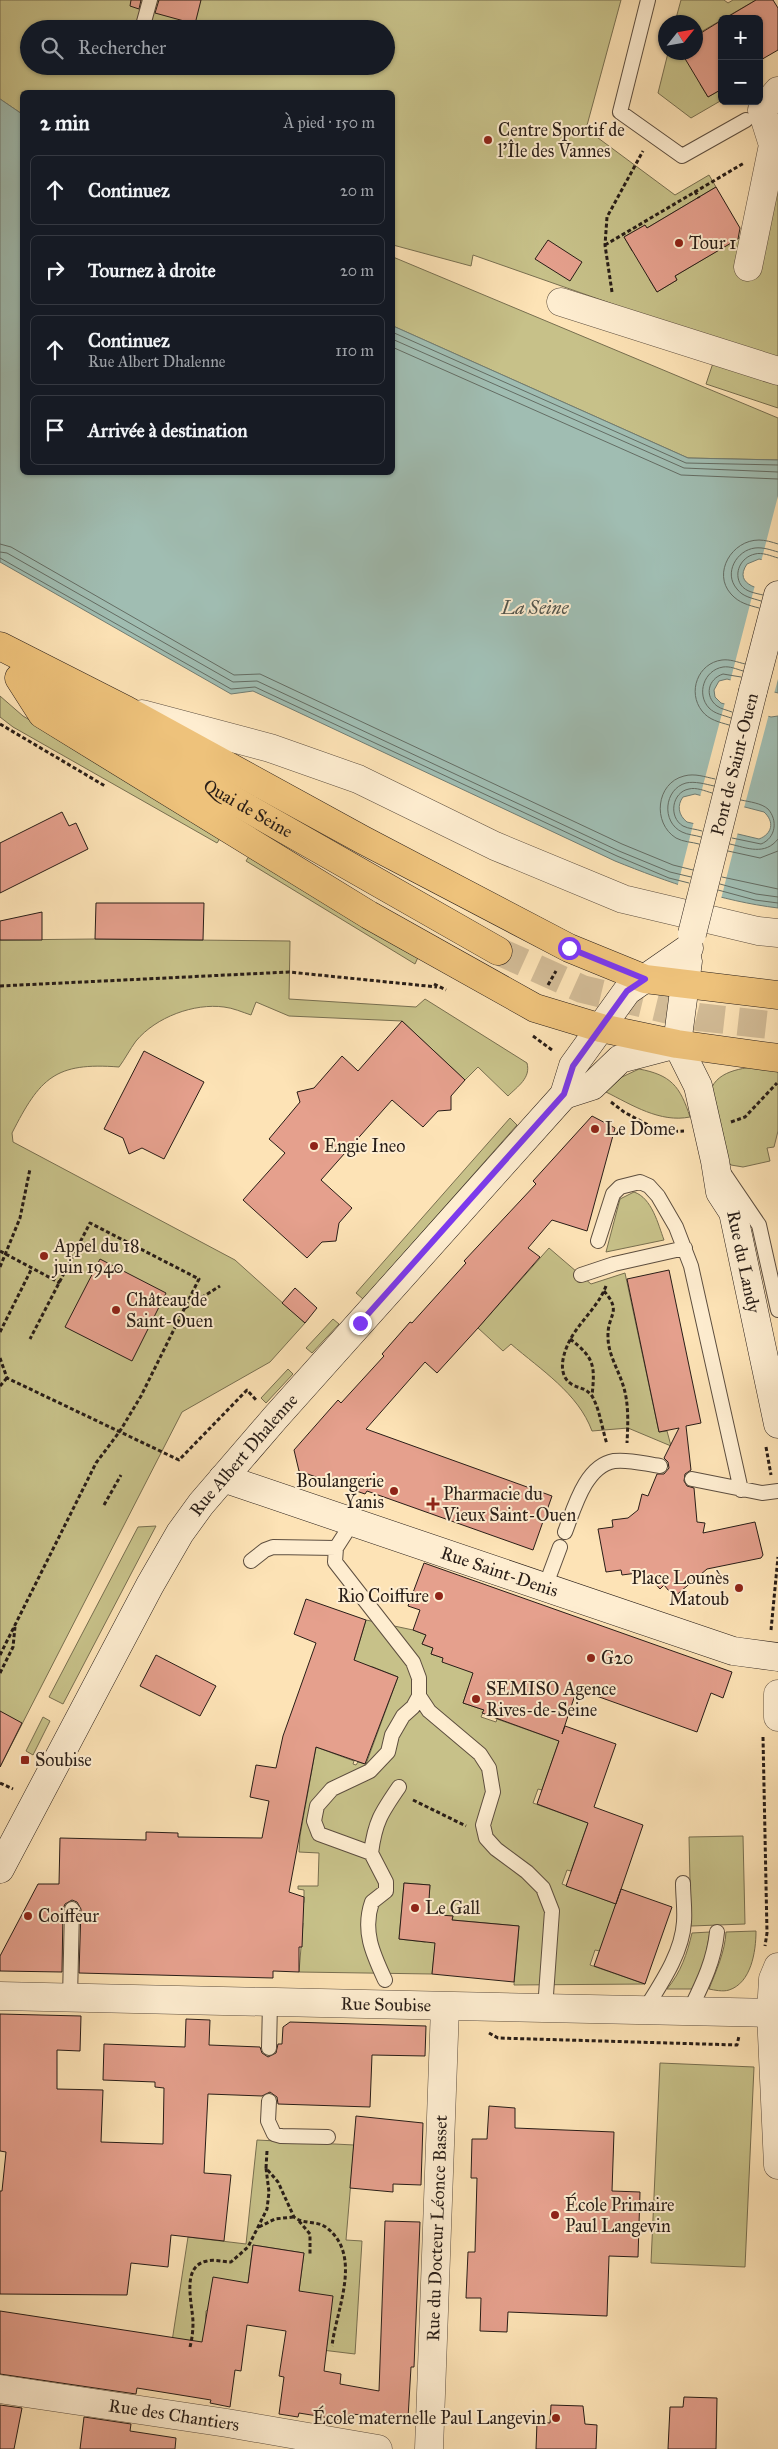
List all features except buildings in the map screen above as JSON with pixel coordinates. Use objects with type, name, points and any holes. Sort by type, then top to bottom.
[{"type":"main road","points":[[0,646],[126,710],[363,840],[569,948],[645,979],[778,995]]},
{"type":"main road","points":[[10,672],[42,714],[361,910],[528,1004],[600,1028],[677,1044],[778,1058]]},
{"type":"main road","name":"Quai de Seine","points":[[10,672],[498,951]]},
{"type":"street","points":[[748,267],[773,145],[762,110],[778,90]]},
{"type":"street","points":[[562,302],[778,371]]},
{"type":"street","name":"Pont de Saint-Ouen","points":[[677,1044],[690,941],[778,594]]},
{"type":"street","points":[[126,710],[270,748],[358,779],[495,846],[623,899],[778,934]]},
{"type":"street","name":"Rue Albert Dhalenne","points":[[0,1869],[150,1585],[180,1533],[275,1418],[564,1094],[573,1066],[627,991],[645,979],[690,941]]},
{"type":"street","points":[[564,1094],[592,1086],[620,1059],[677,1044]]},
{"type":"street","name":"Rue du Landy","points":[[677,1044],[698,1086],[716,1161],[720,1192],[732,1212],[778,1424]]},
{"type":"street","name":"Rue Saint-Denis","points":[[224,1478],[732,1651],[771,1656]]},
{"type":"street","points":[[771,1723],[778,1694]]},
{"type":"street","points":[[771,1958],[774,1979],[771,2013],[776,2082],[778,2165]]},
{"type":"street","name":"Rue Soubise","points":[[0,1996],[771,2013]]},
{"type":"street","name":"Rue du Docteur Léonce Basset","points":[[429,2449],[445,2007]]},
{"type":"street","name":"Rue des Chantiers","points":[[0,2388],[240,2437],[378,2449]]},
{"type":"lane","points":[[144,20],[150,0]]},
{"type":"lane","points":[[648,0],[620,112],[682,156],[746,120]]},
{"type":"lane","name":"Rue du Landy","points":[[716,1161],[759,1225],[778,1310]]},
{"type":"lane","points":[[598,1241],[613,1194],[620,1187],[640,1182],[649,1186],[658,1196],[685,1248],[692,1266],[741,1490]]},
{"type":"lane","points":[[581,1275],[614,1264],[685,1248]]},
{"type":"lane","points":[[566,1532],[584,1484],[592,1476],[619,1461],[660,1466]]},
{"type":"lane","points":[[692,1479],[741,1490],[762,1493],[778,1492]]},
{"type":"lane","points":[[352,1523],[336,1548],[335,1562],[413,1662],[419,1678],[419,1696],[429,1711],[480,1754],[489,1768],[493,1792],[483,1831],[486,1838],[496,1849],[528,1872],[543,1888],[552,1911],[545,2009]]},
{"type":"lane","points":[[251,1561],[265,1550],[273,1547],[336,1548]]},
{"type":"lane","points":[[545,1587],[560,1547]]},
{"type":"lane","points":[[371,1853],[320,1834],[314,1821],[317,1806],[332,1789],[370,1771],[388,1752],[392,1735],[419,1696]]},
{"type":"lane","points":[[385,1980],[376,1960],[367,1930],[372,1902],[386,1891],[387,1885],[371,1853],[374,1830],[380,1814],[399,1787]]},
{"type":"lane","points":[[644,2011],[672,1963],[680,1939],[684,1924],[682,1883]]},
{"type":"lane","points":[[70,1998],[72,1909]]},
{"type":"lane","points":[[689,2012],[710,1967],[715,1952],[716,1932]]},
{"type":"lane","points":[[269,2048],[270,2003]]},
{"type":"lane","points":[[269,2101],[268,2121],[274,2134],[281,2136],[328,2137]]},
{"type":"path","points":[[616,319],[605,245],[607,217],[653,136]]},
{"type":"path","points":[[605,245],[773,145]]},
{"type":"path","points":[[696,191],[699,198]]},
{"type":"path","points":[[0,986],[289,972],[440,987]]},
{"type":"path","points":[[0,1267],[20,1218],[30,1168]]},
{"type":"path","points":[[0,1655],[96,1463],[120,1431],[141,1396],[199,1279],[90,1223],[30,1340]]},
{"type":"path","points":[[0,1252],[60,1283]]},
{"type":"path","points":[[0,1332],[32,1268]]},
{"type":"path","points":[[184,1308],[220,1286]]},
{"type":"path","points":[[604,1291],[612,1300],[615,1311],[610,1322],[608,1337],[612,1358],[624,1386],[628,1409],[619,1461],[592,1397],[585,1388],[574,1385],[567,1380],[563,1370],[562,1357],[570,1339],[604,1291]]},
{"type":"path","points":[[570,1339],[589,1356],[594,1380],[592,1397]]},
{"type":"path","points":[[0,1358],[7,1378],[180,1460],[247,1390],[275,1418]]},
{"type":"path","points":[[0,1386],[7,1378]]},
{"type":"path","points":[[104,1505],[121,1475]]},
{"type":"path","points":[[771,1656],[770,1642],[778,1557]]},
{"type":"path","points":[[0,1673],[13,1647],[15,1624]]},
{"type":"path","points":[[771,1723],[767,1933],[771,1958]]},
{"type":"path","points":[[399,1787],[414,1801],[450,1820],[483,1831]]},
{"type":"path","points":[[190,2347],[193,2323],[189,2295],[192,2273],[199,2264],[208,2261],[227,2262],[233,2260],[248,2247],[269,2201],[266,2168],[268,2121]]},
{"type":"path","points":[[266,2168],[278,2182],[296,2218],[310,2234],[310,2254]]},
{"type":"path","points":[[258,2227],[275,2219],[296,2218],[316,2222],[328,2229],[338,2241],[344,2257],[343,2293],[332,2346]]},
{"type":"shaded area","name":"Centre Sportif de l'Île des Vannes","points":[[0,0],[621,0],[586,129],[675,195],[709,175],[716,187],[647,228],[645,225],[624,237],[632,251],[635,249],[652,277],[649,279],[657,292],[677,280],[675,276],[744,235],[778,187],[778,362],[473,255],[471,266],[395,246],[395,90],[20,90],[20,113],[0,99]]},
{"type":"shaded area","points":[[681,0],[724,0],[728,3],[733,0],[756,0],[730,15],[718,15],[718,22],[703,31],[703,15],[677,15]]},
{"type":"shaded area","points":[[666,60],[687,60],[704,80],[700,84],[708,97],[718,91],[718,102],[691,118],[658,93]]},
{"type":"shaded area","points":[[395,258],[778,418],[778,460],[688,458],[395,327]]},
{"type":"shaded area","points":[[713,363],[778,385],[778,408],[706,384]]},
{"type":"shaded area","points":[[0,696],[23,716],[223,834],[217,843],[13,727],[0,717]]},
{"type":"shaded area","points":[[253,850],[420,953],[415,964],[246,861]]},
{"type":"shaded area","points":[[0,940],[290,941],[289,999],[416,1007],[425,999],[527,1063],[528,1068],[523,1081],[508,1096],[478,1067],[465,1080],[402,1021],[289,1016],[256,1002],[251,1015],[231,1008],[212,1006],[200,1007],[176,1014],[144,1032],[119,1067],[79,1067],[64,1071],[41,1087],[22,1114],[12,1133],[13,1142],[235,1260],[305,1323],[270,1362],[182,1412],[0,1767]]},
{"type":"shaded area","points":[[772,1064],[778,1065],[778,1131],[774,1147],[767,1148],[770,1161],[743,1167],[731,1165],[727,1160],[712,1087],[717,1080],[730,1072]]},
{"type":"shaded area","points":[[639,1069],[659,1075],[673,1084],[682,1097],[690,1117],[668,1117],[646,1112],[606,1092],[622,1077]]},
{"type":"shaded area","points":[[510,1118],[517,1125],[363,1299],[356,1293]]},
{"type":"shaded area","points":[[634,1192],[640,1195],[650,1206],[657,1219],[664,1240],[606,1252],[620,1199]]},
{"type":"shaded area","points":[[549,1248],[591,1284],[625,1273],[659,1432],[667,1431],[671,1446],[628,1428],[592,1431],[578,1405],[558,1383],[511,1344],[503,1351],[478,1328]]},
{"type":"shaded area","points":[[333,1319],[339,1324],[312,1353],[306,1348]]},
{"type":"shaded area","points":[[288,1369],[293,1374],[266,1403],[261,1398]]},
{"type":"shaded area","points":[[156,1526],[63,1704],[49,1697],[138,1527]]},
{"type":"shaded area","points":[[366,1620],[413,1630],[426,1635],[422,1644],[433,1648],[431,1654],[443,1658],[501,1662],[468,1688],[463,1703],[484,1710],[481,1717],[496,1722],[497,1719],[559,1741],[542,1790],[538,1789],[533,1803],[588,1823],[571,1871],[567,1870],[562,1884],[616,1904],[600,1951],[595,1950],[590,1965],[645,1984],[514,1985],[519,1926],[452,1920],[453,1916],[427,1918],[430,1885],[404,1883],[399,1939],[425,1942],[436,1938],[432,1974],[299,1972],[303,1923],[296,1923],[304,1902],[304,1890],[298,1889],[298,1886],[318,1886],[319,1853],[299,1852],[300,1836],[316,1747],[354,1761],[353,1764],[356,1765],[358,1762],[366,1764],[398,1677],[373,1667],[353,1664]]},
{"type":"shaded area","points":[[43,1717],[50,1721],[33,1755],[26,1751]]},
{"type":"shaded area","points":[[743,1836],[745,1924],[691,1926],[689,1837]]},
{"type":"shaded area","points":[[756,1931],[751,1966],[742,1981],[729,1990],[709,1989],[722,1954],[726,1932]]},
{"type":"shaded area","points":[[710,1932],[703,1969],[692,1989],[667,1989],[683,1962],[692,1933]]},
{"type":"shaded area","points":[[660,2063],[754,2067],[745,2267],[651,2263]]},
{"type":"shaded area","points":[[257,2140],[354,2145],[346,2240],[362,2241],[355,2354],[322,2350],[327,2345],[329,2330],[299,2291],[304,2253],[253,2245],[248,2283],[206,2311],[204,2356],[171,2348],[188,2237],[246,2244]]},
{"type":"water","name":"La Seine","points":[[0,99],[20,113],[20,475],[395,475],[395,327],[688,458],[778,460],[778,563],[759,559],[747,564],[743,571],[743,577],[751,586],[778,593],[778,693],[727,679],[719,681],[714,690],[715,697],[721,703],[771,717],[778,716],[778,908],[715,896],[635,869],[253,691],[231,694],[0,562]],"holes":[[[695,794],[764,812],[771,824],[769,831],[759,839],[687,822],[680,813],[679,807],[683,797]]]},
{"type":"pier","points":[[778,496],[778,566],[761,562]]},
{"type":"pier","points":[[755,585],[778,591],[778,679],[774,694],[730,682]]},
{"type":"pier","points":[[725,702],[769,714],[744,808],[700,797]]},
{"type":"pier","points":[[694,821],[738,832],[721,899],[677,888]]},
{"type":"tunnel","points":[[498,951],[582,989],[698,1017],[778,1026]]},
{"type":"place","name":"Centre Sportif de l'Île des Vannes","points":[[488,140]]},
{"type":"place","name":"Tour 1","points":[[679,243]]},
{"type":"place","name":"Le Dome","points":[[595,1129]]},
{"type":"place","name":"Engie Ineo","points":[[314,1146]]},
{"type":"place","name":"Appel du 18 juin 1940","points":[[44,1256]]},
{"type":"place","name":"Château de Saint-Ouen","points":[[116,1310]]},
{"type":"place","name":"Boulangerie Yanis","points":[[394,1491]]},
{"type":"place","name":"Pharmacie du Vieux Saint-Ouen","points":[[433,1504]]},
{"type":"place","name":"Place Lounès Matoub","points":[[739,1588]]},
{"type":"place","name":"Rio Coiffure","points":[[439,1596]]},
{"type":"place","name":"G20","points":[[591,1658]]},
{"type":"place","name":"SEMISO Agence Rives-de-Seine","points":[[476,1699]]},
{"type":"place","name":"Soubise","points":[[25,1760]]},
{"type":"place","name":"Le Gall","points":[[415,1908]]},
{"type":"place","name":"Coiffeur","points":[[28,1916]]},
{"type":"place","name":"École Primaire Paul Langevin","points":[[555,2215]]},
{"type":"place","name":"École maternelle Paul Langevin","points":[[556,2418]]},
{"type":"route","points":[[360,1323],[564,1094],[573,1066],[627,991],[645,979],[569,948]]}]
